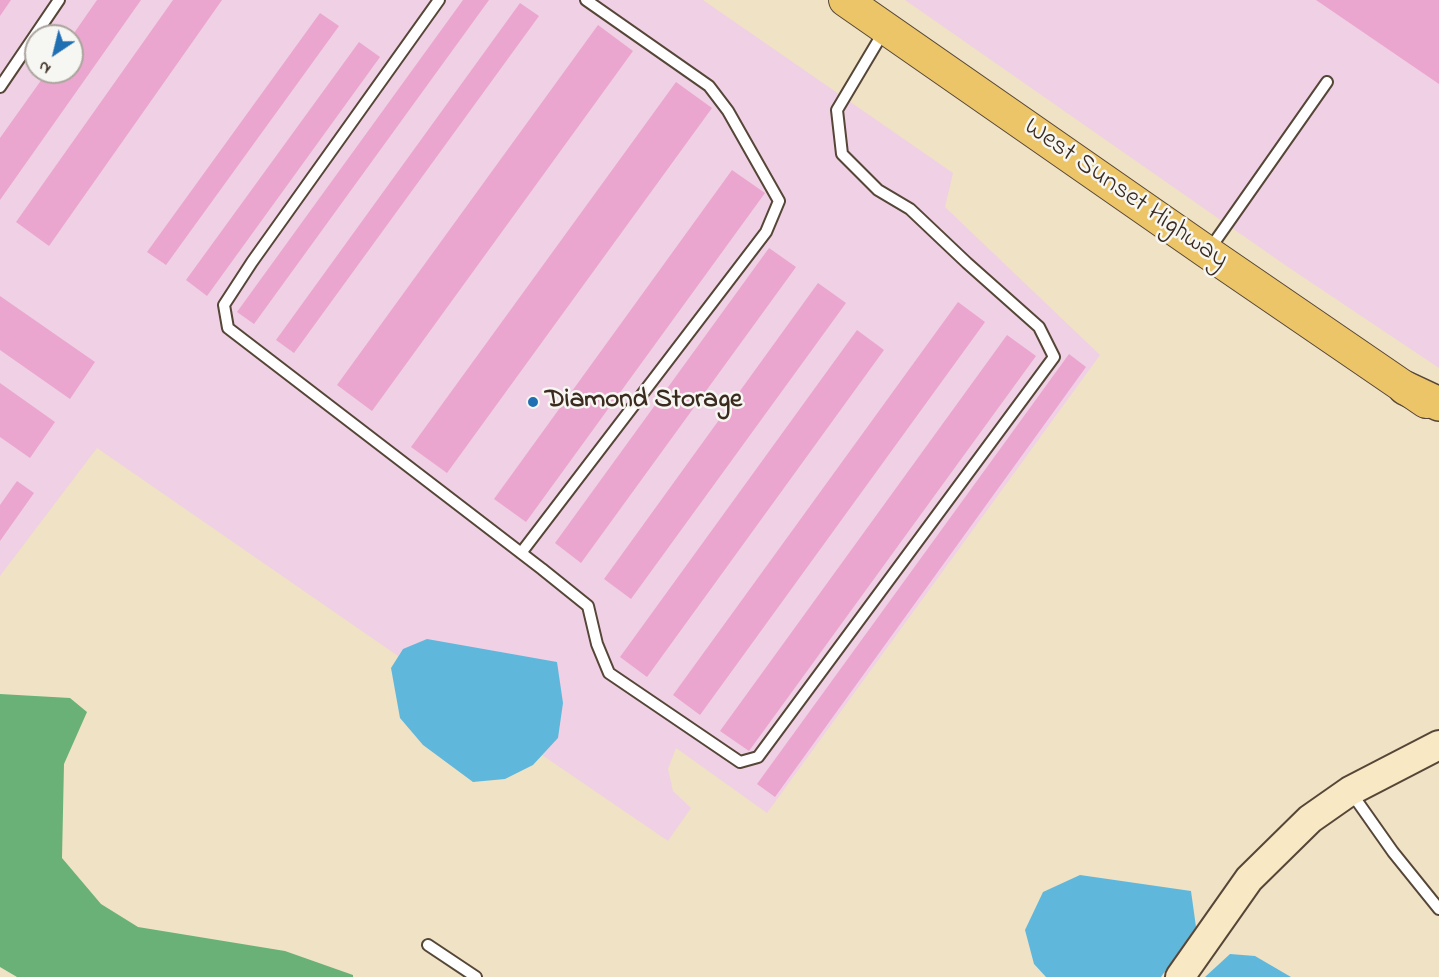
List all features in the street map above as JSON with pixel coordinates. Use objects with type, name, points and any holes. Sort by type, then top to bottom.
[{"type":"highway","points":[[1405,388],[1439,404]]},
{"type":"main road","name":"West Sunset Highway","points":[[845,0],[1439,412]]},
{"type":"street","points":[[1180,977],[1249,879],[1310,819],[1350,791],[1439,745]]},
{"type":"lane","points":[[0,87],[59,0]]},
{"type":"lane","points":[[521,552],[766,232],[779,201],[728,111],[709,86],[586,0]]},
{"type":"lane","points":[[433,2],[224,305],[228,328],[588,606],[597,644],[609,673],[740,762],[758,757],[1054,357],[1039,327],[910,209],[878,190],[842,154],[837,110],[885,28]]},
{"type":"lane","points":[[1207,252],[1327,82]]},
{"type":"lane","points":[[1350,791],[1439,909]]},
{"type":"lane","points":[[428,945],[476,977]]},
{"type":"shaded area","name":"Diamond Storage","points":[[0,0],[703,0],[953,173],[945,207],[1100,355],[767,813],[676,748],[668,769],[673,791],[691,808],[668,841],[542,755],[558,738],[403,649],[398,656],[97,448],[0,576]]},
{"type":"shaded area","points":[[905,0],[1439,0],[1439,368],[1288,267]]},
{"type":"green space","points":[[0,694],[70,698],[87,712],[64,764],[62,858],[101,904],[138,927],[285,951],[353,975],[353,977],[17,977],[0,967]]},
{"type":"water","points":[[427,639],[557,662],[563,703],[558,738],[533,765],[505,779],[473,782],[423,745],[400,718],[391,668],[403,649]]},
{"type":"water","points":[[1080,875],[1191,891],[1196,927],[1161,977],[1046,977],[1034,964],[1025,930],[1043,892]]},
{"type":"water","points":[[1230,954],[1255,956],[1291,977],[1205,977]]},
{"type":"building","points":[[0,0],[11,0],[0,16]]},
{"type":"building","points":[[97,0],[141,0],[84,81],[84,24],[80,24]]},
{"type":"building","points":[[173,0],[222,0],[49,246],[16,222]]},
{"type":"building","points":[[463,0],[489,0],[254,324],[237,312]]},
{"type":"building","points":[[1316,0],[1439,0],[1439,84]]},
{"type":"building","points":[[520,3],[539,16],[294,353],[276,340]]},
{"type":"building","points":[[320,13],[339,26],[166,265],[147,252]]},
{"type":"building","points":[[598,25],[633,51],[372,411],[337,385]]},
{"type":"building","points":[[359,42],[380,57],[207,296],[186,280]]},
{"type":"building","points":[[676,82],[712,108],[447,473],[411,447]]},
{"type":"building","points":[[38,84],[82,84],[0,200],[0,138]]},
{"type":"building","points":[[732,170],[765,193],[526,522],[494,499]]},
{"type":"building","points":[[769,248],[796,267],[581,563],[555,543]]},
{"type":"building","points":[[818,283],[846,303],[631,599],[604,579]]},
{"type":"building","points":[[0,296],[95,362],[70,399],[0,350]]},
{"type":"building","points":[[958,302],[985,322],[700,715],[673,695]]},
{"type":"building","points":[[857,330],[884,350],[647,677],[620,657]]},
{"type":"building","points":[[1007,335],[1036,356],[749,751],[720,731]]},
{"type":"building","points":[[1069,354],[1086,367],[775,797],[757,784]]},
{"type":"building","points":[[0,383],[55,422],[30,458],[0,437]]},
{"type":"building","points":[[17,481],[34,493],[0,541],[0,505]]},
{"type":"place","name":"Diamond Storage","points":[[533,402]]}]
